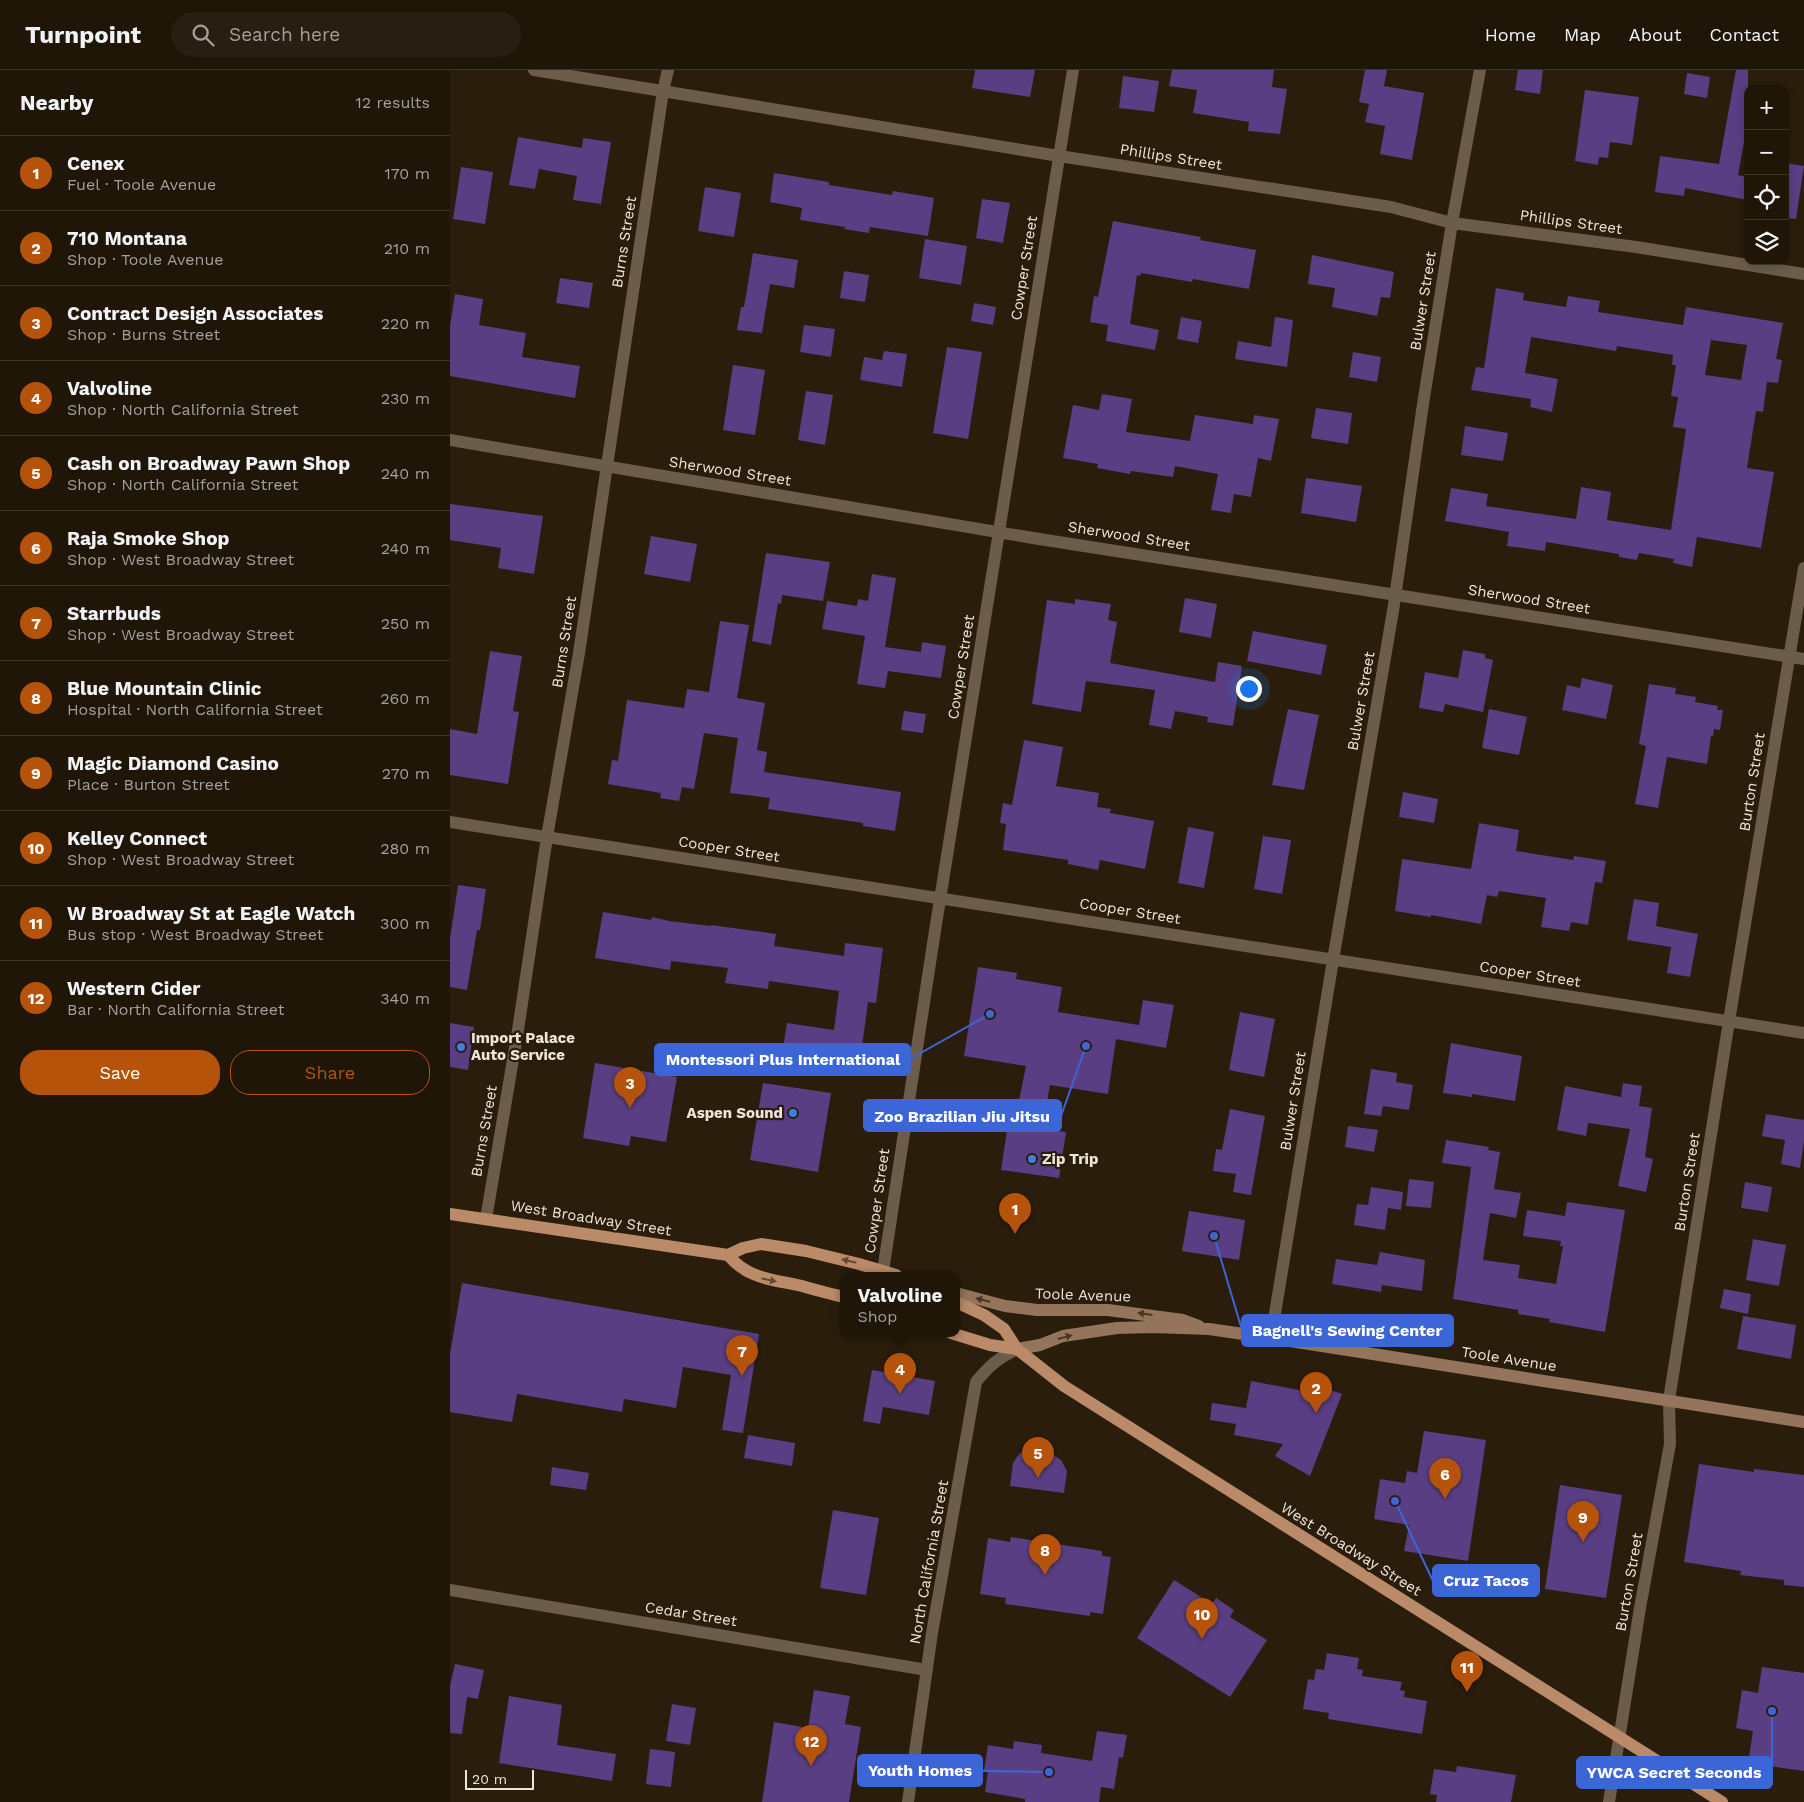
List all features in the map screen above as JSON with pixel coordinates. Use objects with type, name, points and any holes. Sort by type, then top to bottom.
[{"type":"main road","name":"West Broadway Street","points":[[450,1214],[728,1256],[737,1266],[762,1279],[840,1296]]},
{"type":"main road","points":[[728,1256],[743,1248],[761,1244],[806,1251],[886,1272]]},
{"type":"main road","name":"Toole Avenue","points":[[960,1295],[1005,1306],[1037,1310],[1108,1310],[1183,1320],[1209,1329]]},
{"type":"main road","name":"West Broadway Street","points":[[960,1304],[984,1315],[1004,1329],[1018,1349],[1064,1386],[1722,1802]]},
{"type":"main road","name":"Toole Avenue","points":[[1018,1349],[1040,1345],[1063,1336],[1117,1328],[1209,1329],[1804,1422]]},
{"type":"main road","points":[[960,1336],[990,1345],[1018,1349]]},
{"type":"street","name":"Phillips Street","points":[[534,70],[1059,156],[1391,207],[1452,223],[1636,248],[1804,274]]},
{"type":"street","name":"Burns Street","points":[[486,1219],[516,1039],[546,837],[579,653],[663,91],[668,70]]},
{"type":"street","name":"Cowper Street","points":[[883,1271],[940,898],[1073,70]]},
{"type":"street","name":"Bulwer Street","points":[[1271,1338],[1396,594],[1423,404],[1452,223],[1480,70]]},
{"type":"street","name":"Sherwood Street","points":[[450,440],[998,532],[1804,659]]},
{"type":"street","name":"Burton Street","points":[[1609,1802],[1670,1444],[1669,1400],[1804,568]]},
{"type":"street","name":"Cooper Street","points":[[450,822],[1804,1034]]},
{"type":"street","name":"North California Street","points":[[908,1802],[927,1670],[976,1382],[1002,1356],[1018,1349]]},
{"type":"street","name":"Cedar Street","points":[[450,1590],[927,1670]]},
{"type":"building","points":[[975,70],[1035,70],[1030,97],[972,88]]},
{"type":"building","points":[[1172,70],[1274,70],[1272,87],[1287,89],[1280,134],[1248,131],[1249,122],[1193,113],[1197,90],[1169,86]]},
{"type":"building","points":[[1365,70],[1387,70],[1384,86],[1424,93],[1412,160],[1380,154],[1385,126],[1365,122],[1369,104],[1359,102]]},
{"type":"building","points":[[1518,70],[1543,70],[1540,94],[1515,90]]},
{"type":"building","points":[[1736,70],[1748,70],[1748,85],[1744,85],[1744,143],[1738,175],[1744,176],[1744,199],[1685,188],[1684,196],[1655,192],[1660,156],[1719,164]]},
{"type":"building","points":[[1687,73],[1710,77],[1707,98],[1684,94]]},
{"type":"building","points":[[1123,76],[1159,81],[1154,112],[1119,108]]},
{"type":"building","points":[[1585,90],[1639,97],[1632,145],[1610,142],[1608,158],[1599,157],[1598,165],[1575,161]]},
{"type":"building","points":[[518,137],[582,148],[583,138],[611,142],[601,204],[573,200],[577,176],[539,169],[535,189],[509,185]]},
{"type":"building","points":[[1789,164],[1804,166],[1796,219],[1789,218]]},
{"type":"building","points":[[461,167],[493,172],[485,224],[453,219]]},
{"type":"building","points":[[774,173],[829,182],[829,185],[892,195],[893,191],[934,198],[928,236],[870,227],[869,233],[800,220],[802,208],[770,202]]},
{"type":"building","points":[[705,187],[741,193],[734,237],[698,231]]},
{"type":"building","points":[[982,199],[1010,203],[1003,243],[976,238]]},
{"type":"building","points":[[1113,221],[1201,237],[1200,240],[1256,250],[1249,289],[1193,279],[1192,282],[1141,273],[1140,276],[1137,275],[1130,324],[1159,330],[1155,350],[1106,341],[1108,325],[1090,322],[1094,296],[1098,297]]},
{"type":"building","points":[[925,239],[967,246],[961,285],[919,278]]},
{"type":"building","points":[[753,253],[798,260],[794,288],[770,284],[762,333],[737,330],[741,307],[744,307]]},
{"type":"building","points":[[1312,255],[1394,272],[1390,298],[1381,297],[1377,316],[1332,307],[1335,288],[1308,284]]},
{"type":"building","points":[[844,271],[869,275],[865,302],[840,298]]},
{"type":"building","points":[[560,278],[593,283],[589,308],[556,303]]},
{"type":"building","points":[[1496,288],[1524,293],[1523,300],[1566,307],[1568,296],[1600,301],[1598,312],[1683,325],[1686,307],[1783,323],[1776,359],[1782,360],[1778,383],[1767,382],[1763,412],[1756,411],[1747,468],[1774,472],[1761,548],[1697,537],[1692,567],[1673,563],[1674,559],[1639,553],[1637,560],[1619,557],[1619,554],[1546,542],[1545,551],[1507,546],[1509,532],[1445,521],[1451,488],[1488,494],[1486,506],[1576,519],[1581,487],[1611,492],[1607,520],[1671,530],[1686,429],[1673,427],[1678,397],[1671,396],[1676,365],[1672,365],[1673,355],[1617,346],[1616,351],[1531,337],[1525,373],[1558,379],[1552,412],[1530,407],[1531,399],[1471,390],[1476,367],[1484,368]],"holes":[[[1711,340],[1747,345],[1741,380],[1705,375]]]},
{"type":"building","points":[[455,294],[483,299],[479,325],[526,333],[522,357],[580,366],[575,398],[450,376],[450,326]]},
{"type":"building","points":[[974,303],[996,307],[993,325],[971,321]]},
{"type":"building","points":[[1181,317],[1202,321],[1198,343],[1177,339]]},
{"type":"building","points":[[1275,317],[1293,320],[1287,367],[1235,359],[1238,341],[1271,347]]},
{"type":"building","points":[[804,325],[835,329],[831,357],[800,352]]},
{"type":"building","points":[[947,347],[982,352],[968,439],[933,433]]},
{"type":"building","points":[[884,351],[907,354],[902,387],[860,380],[864,357],[882,360]]},
{"type":"building","points":[[1353,352],[1381,357],[1377,382],[1349,377]]},
{"type":"building","points":[[733,365],[765,370],[755,435],[723,430]]},
{"type":"building","points":[[806,391],[833,395],[825,445],[798,440]]},
{"type":"building","points":[[1102,394],[1132,399],[1126,432],[1190,441],[1195,415],[1253,424],[1254,415],[1279,419],[1271,461],[1258,458],[1251,497],[1234,494],[1231,513],[1211,510],[1218,474],[1175,466],[1173,477],[1131,471],[1130,474],[1097,468],[1098,464],[1063,458],[1073,405],[1099,410]]},
{"type":"building","points":[[1316,408],[1352,413],[1348,444],[1311,438]]},
{"type":"building","points":[[1465,426],[1508,433],[1503,461],[1461,455]]},
{"type":"building","points":[[1306,478],[1362,486],[1356,522],[1301,513]]},
{"type":"building","points":[[450,504],[543,516],[534,574],[498,568],[501,548],[450,540]]},
{"type":"building","points":[[651,536],[697,544],[690,582],[644,574]]},
{"type":"building","points":[[766,553],[830,562],[823,601],[782,595],[781,604],[778,603],[771,645],[752,641]]},
{"type":"building","points":[[872,574],[896,578],[885,647],[921,652],[922,642],[946,646],[941,678],[888,671],[885,688],[857,684],[865,636],[822,629],[827,601],[857,606],[858,599],[868,601]]},
{"type":"building","points":[[1185,598],[1217,604],[1211,638],[1179,632]]},
{"type":"building","points":[[1075,599],[1111,604],[1108,620],[1117,622],[1110,663],[1215,682],[1218,662],[1242,666],[1233,726],[1207,722],[1208,717],[1175,711],[1171,729],[1149,725],[1155,690],[1086,681],[1081,712],[1032,704],[1047,600],[1075,604]]},
{"type":"building","points":[[720,621],[749,625],[737,698],[765,703],[757,750],[767,752],[764,772],[901,792],[895,831],[863,826],[863,823],[768,809],[770,798],[730,793],[738,738],[704,733],[694,789],[682,787],[679,801],[660,798],[661,793],[608,784],[612,760],[618,761],[627,700],[684,708],[687,689],[709,692]]},
{"type":"building","points":[[1253,631],[1327,645],[1321,675],[1247,661]]},
{"type":"building","points":[[1463,650],[1485,654],[1485,658],[1493,660],[1483,712],[1445,704],[1443,712],[1419,708],[1425,672],[1458,678]]},
{"type":"building","points":[[490,651],[522,656],[513,711],[519,712],[508,784],[450,775],[450,729],[477,734]]},
{"type":"building","points":[[1582,678],[1613,685],[1606,719],[1562,710],[1567,685],[1580,688]]},
{"type":"building","points":[[1649,684],[1676,688],[1675,694],[1696,697],[1695,702],[1718,706],[1717,710],[1723,710],[1720,730],[1714,729],[1713,736],[1711,736],[1707,764],[1667,757],[1658,808],[1635,804],[1646,746],[1639,744]]},
{"type":"building","points":[[1288,709],[1319,715],[1304,790],[1272,785]]},
{"type":"building","points":[[1489,709],[1527,717],[1519,755],[1482,748]]},
{"type":"building","points":[[904,711],[926,714],[923,733],[901,730]]},
{"type":"building","points":[[1024,740],[1063,747],[1056,786],[1099,793],[1097,807],[1111,809],[1110,813],[1154,821],[1145,869],[1100,860],[1098,870],[1068,864],[1068,860],[1003,850],[1006,824],[1000,823],[1003,803],[1012,805]]},
{"type":"building","points":[[1403,792],[1438,799],[1434,823],[1399,817]]},
{"type":"building","points":[[1479,823],[1519,830],[1516,851],[1573,860],[1574,856],[1606,861],[1602,883],[1595,882],[1588,925],[1571,922],[1569,931],[1541,927],[1546,898],[1499,891],[1497,897],[1487,895],[1481,924],[1395,911],[1402,859],[1471,869]]},
{"type":"building","points":[[1188,827],[1214,832],[1204,888],[1178,883]]},
{"type":"building","points":[[1263,836],[1291,840],[1282,894],[1254,889]]},
{"type":"building","points":[[458,885],[486,889],[480,930],[477,930],[467,990],[450,987],[450,939]]},
{"type":"building","points":[[1634,899],[1659,903],[1656,926],[1698,934],[1690,977],[1667,973],[1671,947],[1627,940]]},
{"type":"building","points":[[603,912],[651,920],[652,917],[669,921],[776,934],[774,946],[844,956],[845,943],[883,948],[876,1003],[868,1002],[860,1061],[783,1048],[787,1023],[834,1030],[839,991],[769,981],[768,989],[725,983],[728,968],[671,961],[670,970],[595,958]]},
{"type":"building","points":[[978,967],[1017,973],[1016,979],[1062,987],[1058,1012],[1139,1025],[1143,1000],[1174,1005],[1166,1048],[1116,1039],[1108,1094],[1050,1085],[1042,1129],[1066,1132],[1059,1178],[1001,1170],[1008,1124],[1014,1125],[1026,1066],[964,1056]]},
{"type":"building","points":[[1240,1012],[1275,1019],[1264,1077],[1229,1070]]},
{"type":"building","name":"Import Palace Auto Service","points":[[450,1023],[474,1027],[468,1070],[450,1067]]},
{"type":"building","points":[[1451,1043],[1522,1056],[1515,1101],[1472,1094],[1472,1097],[1443,1093]]},
{"type":"building","points":[[595,1063],[677,1077],[666,1142],[631,1136],[629,1146],[583,1138]]},
{"type":"building","points":[[1371,1069],[1397,1073],[1396,1082],[1413,1085],[1409,1110],[1383,1106],[1381,1116],[1364,1114]]},
{"type":"building","name":"Aspen Sound","points":[[763,1083],[831,1093],[818,1172],[750,1160]]},
{"type":"building","points":[[1623,1083],[1642,1086],[1639,1106],[1652,1108],[1645,1157],[1653,1159],[1646,1192],[1618,1186],[1630,1129],[1588,1123],[1586,1136],[1557,1130],[1565,1086],[1621,1097]]},
{"type":"building","points":[[1230,1109],[1265,1116],[1251,1195],[1233,1192],[1236,1174],[1213,1171],[1216,1149],[1222,1150]]},
{"type":"building","points":[[1766,1114],[1804,1120],[1804,1141],[1800,1168],[1781,1164],[1785,1140],[1762,1136]]},
{"type":"building","points":[[1348,1126],[1378,1130],[1374,1152],[1345,1147]]},
{"type":"building","points":[[1446,1140],[1489,1147],[1488,1150],[1500,1152],[1494,1189],[1521,1193],[1516,1218],[1490,1213],[1483,1260],[1520,1265],[1518,1278],[1556,1284],[1563,1246],[1560,1246],[1561,1241],[1523,1236],[1527,1210],[1565,1216],[1567,1202],[1625,1210],[1605,1332],[1549,1322],[1550,1319],[1518,1314],[1518,1310],[1453,1299],[1471,1167],[1442,1163]]},
{"type":"building","points":[[1409,1179],[1434,1182],[1431,1208],[1406,1206]]},
{"type":"building","points":[[1745,1182],[1772,1187],[1768,1212],[1741,1208]]},
{"type":"building","points":[[1371,1187],[1403,1192],[1401,1210],[1388,1208],[1385,1230],[1354,1225],[1357,1204],[1368,1205]]},
{"type":"building","points":[[1189,1211],[1245,1220],[1239,1260],[1182,1251]]},
{"type":"building","points":[[1753,1239],[1786,1245],[1779,1286],[1746,1280]]},
{"type":"building","points":[[1380,1252],[1425,1260],[1422,1291],[1382,1285],[1381,1292],[1332,1284],[1336,1259],[1377,1265]]},
{"type":"building","points":[[462,1283],[759,1334],[743,1433],[722,1430],[731,1375],[683,1367],[676,1408],[624,1399],[622,1412],[517,1394],[512,1422],[450,1412],[450,1354]]},
{"type":"building","points":[[1724,1289],[1751,1294],[1748,1314],[1720,1308]]},
{"type":"building","points":[[1743,1316],[1796,1325],[1791,1359],[1737,1349]]},
{"type":"building","points":[[872,1370],[935,1381],[929,1415],[883,1407],[880,1424],[863,1421]]},
{"type":"building","points":[[1251,1381],[1304,1391],[1307,1382],[1342,1394],[1310,1476],[1275,1456],[1283,1444],[1234,1435],[1236,1424],[1210,1420],[1212,1403],[1246,1408]]},
{"type":"building","points":[[1424,1431],[1486,1440],[1468,1561],[1404,1551],[1409,1525],[1374,1519],[1380,1479],[1405,1483],[1407,1471],[1417,1473]]},
{"type":"building","points":[[748,1435],[795,1443],[792,1466],[744,1458]]},
{"type":"building","points":[[1028,1449],[1052,1454],[1061,1460],[1067,1471],[1064,1493],[1010,1486],[1013,1463],[1019,1454]]},
{"type":"building","points":[[1699,1464],[1754,1472],[1754,1469],[1804,1475],[1804,1587],[1784,1585],[1784,1580],[1740,1575],[1741,1571],[1684,1562]]},
{"type":"building","points":[[552,1467],[589,1473],[586,1490],[550,1485]]},
{"type":"building","points":[[1560,1485],[1622,1495],[1606,1598],[1545,1589]]},
{"type":"building","points":[[833,1510],[879,1518],[866,1595],[820,1588]]},
{"type":"building","points":[[1011,1537],[1102,1551],[1102,1556],[1111,1557],[1103,1614],[1090,1612],[1090,1616],[1005,1604],[1006,1598],[980,1594],[988,1538],[1010,1542]]},
{"type":"building","points":[[1174,1580],[1212,1604],[1216,1598],[1234,1610],[1230,1617],[1267,1640],[1230,1697],[1137,1638]]},
{"type":"building","points":[[1327,1653],[1359,1658],[1357,1669],[1363,1670],[1362,1676],[1402,1682],[1400,1690],[1405,1691],[1404,1697],[1427,1701],[1422,1734],[1328,1719],[1329,1713],[1303,1709],[1308,1679],[1314,1680],[1316,1669],[1324,1670]]},
{"type":"building","points":[[455,1664],[484,1670],[478,1699],[467,1697],[462,1734],[450,1733],[450,1686]]},
{"type":"building","points":[[1762,1667],[1804,1673],[1804,1771],[1748,1763],[1753,1731],[1736,1728],[1742,1690],[1758,1693]]},
{"type":"building","points":[[814,1690],[850,1696],[845,1724],[861,1727],[849,1802],[762,1802],[774,1722],[808,1728]]},
{"type":"building","points":[[509,1696],[562,1705],[557,1745],[616,1754],[612,1781],[499,1763]]},
{"type":"building","points":[[672,1704],[696,1708],[690,1745],[666,1741]]},
{"type":"building","points":[[1097,1731],[1127,1735],[1123,1758],[1119,1757],[1114,1789],[1101,1787],[1099,1802],[1025,1802],[1025,1799],[985,1792],[988,1771],[984,1770],[988,1745],[1013,1749],[1014,1741],[1042,1745],[1041,1753],[1092,1761]]},
{"type":"building","points":[[650,1749],[675,1752],[671,1787],[646,1784]]},
{"type":"building","points":[[1457,1766],[1516,1775],[1511,1802],[1436,1802],[1437,1795],[1430,1794],[1434,1769],[1456,1772]]},
{"type":"place","name":"Montessori Plus International","points":[[990,1014]]},
{"type":"place","name":"Zoo Brazilian Jiu Jitsu","points":[[1086,1046]]},
{"type":"place","name":"Import Palace Auto Service","points":[[461,1047]]},
{"type":"place","name":"Contract Design Associates","points":[[630,1108]]},
{"type":"place","name":"Aspen Sound","points":[[793,1113]]},
{"type":"place","name":"Zip Trip","points":[[1032,1159]]},
{"type":"place","name":"Cenex","points":[[1015,1234]]},
{"type":"place","name":"Bagnell's Sewing Center","points":[[1214,1236]]},
{"type":"place","name":"Starrbuds","points":[[742,1376]]},
{"type":"place","name":"Valvoline","points":[[900,1394]]},
{"type":"place","name":"710 Montana","points":[[1316,1413]]},
{"type":"place","name":"Cash on Broadway Pawn Shop","points":[[1038,1478]]},
{"type":"place","name":"Raja Smoke Shop","points":[[1445,1499]]},
{"type":"place","name":"Cruz Tacos","points":[[1395,1501]]},
{"type":"place","name":"Magic Diamond Casino","points":[[1583,1542]]},
{"type":"place","name":"Blue Mountain Clinic","points":[[1045,1575]]},
{"type":"place","name":"Kelley Connect","points":[[1202,1639]]},
{"type":"place","name":"W Broadway St at Eagle Watch","points":[[1467,1692]]},
{"type":"place","name":"YWCA Secret Seconds","points":[[1772,1711]]},
{"type":"place","name":"Western Cider","points":[[811,1766]]},
{"type":"place","name":"Youth Homes","points":[[1049,1772]]}]
